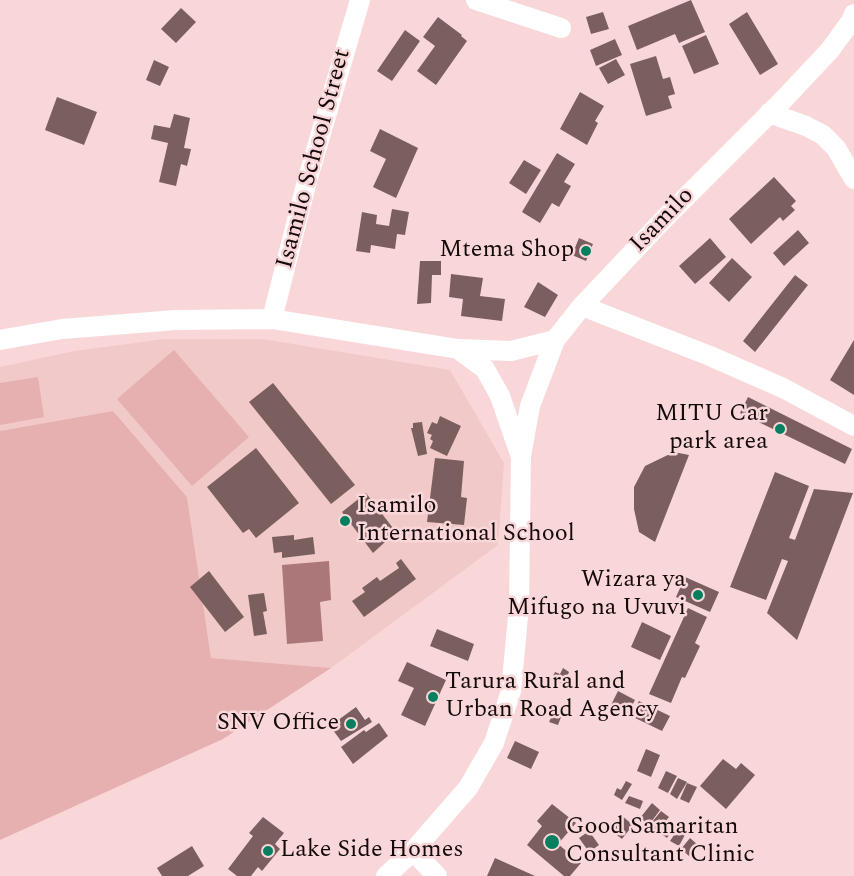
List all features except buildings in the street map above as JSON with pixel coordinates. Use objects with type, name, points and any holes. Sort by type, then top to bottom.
[{"type":"street","name":"Isamilo School Street","points":[[272,319],[307,181],[360,0]]},
{"type":"street","points":[[476,0],[561,28]]},
{"type":"street","name":"Isamilo","points":[[521,456],[530,406],[555,340],[582,306],[665,218],[830,50],[854,14]]},
{"type":"street","points":[[769,113],[806,126],[823,135],[836,148],[854,179]]},
{"type":"street","points":[[582,306],[710,356],[783,388],[854,426]]},
{"type":"street","points":[[0,340],[62,329],[176,320],[272,319],[458,349],[510,351],[555,340]]},
{"type":"street","points":[[386,876],[413,851],[468,788],[494,742],[511,691],[519,606],[521,456],[500,396],[485,369],[458,349]]},
{"type":"street","points":[[413,851],[437,876]]},
{"type":"shaded area","name":"Isamilo International School","points":[[165,339],[263,339],[450,370],[504,463],[498,545],[331,668],[211,658],[187,497],[113,411],[0,431],[0,367],[74,351]]},
{"type":"shaded area","points":[[174,350],[249,437],[192,486],[117,399]]},
{"type":"shaded area","points":[[38,377],[44,417],[0,425],[0,383]]},
{"type":"shaded area","points":[[113,411],[187,497],[211,658],[331,668],[223,739],[0,840],[0,431]]},
{"type":"shaded area","points":[[329,561],[331,600],[320,602],[323,641],[287,644],[282,565]]},
{"type":"place","name":"Mtema Shop","points":[[586,251]]},
{"type":"place","name":"MITU Car park area","points":[[780,429]]},
{"type":"place","name":"Isamilo International School","points":[[345,521]]},
{"type":"place","name":"Wizara ya Mifugo na Uvuvi","points":[[698,595]]},
{"type":"place","name":"Tarura Rural and Urban Road Agency","points":[[433,697]]},
{"type":"place","name":"SNV Office","points":[[351,724]]},
{"type":"place","name":"Good Samaritan Consultant Clinic","points":[[552,842]]},
{"type":"place","name":"Lake Side Homes","points":[[268,851]]}]
